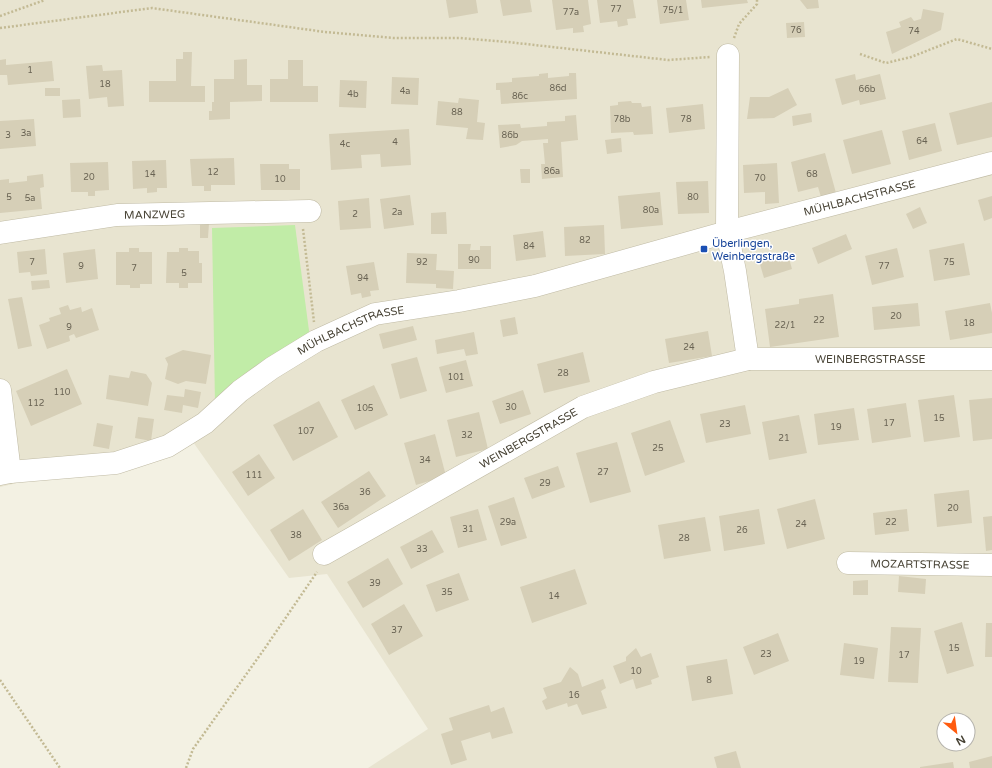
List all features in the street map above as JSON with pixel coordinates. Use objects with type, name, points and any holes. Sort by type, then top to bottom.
[{"type":"street","points":[[728,55],[727,232],[735,271],[748,359]]},
{"type":"street","name":"MÜHLBACHSTRASSE","points":[[5,473],[116,463],[168,446],[205,423],[240,391],[272,368],[316,341],[375,314],[459,301],[535,286],[727,232],[992,163]]},
{"type":"street","name":"MANZWEG","points":[[0,233],[117,215],[305,211]]},
{"type":"street","name":"WEINBERGSTRASSE","points":[[324,554],[584,407],[654,382],[748,359],[992,359]]},
{"type":"street","points":[[0,390],[5,473]]},
{"type":"street","name":"MOZARTSTRASSE","points":[[848,563],[992,565]]},
{"type":"path","points":[[0,16],[45,0]]},
{"type":"path","points":[[0,28],[152,8],[325,32],[394,38],[467,39],[508,42],[668,60],[728,55],[739,24],[757,4],[757,0]]},
{"type":"path","points":[[860,54],[886,62],[911,58],[957,39],[992,49]]},
{"type":"path","points":[[305,211],[316,341]]},
{"type":"path","points":[[186,768],[193,749],[274,636],[325,560],[324,554]]},
{"type":"path","points":[[0,680],[60,768]]},
{"type":"shaded area","points":[[0,0],[992,0],[992,768],[368,768],[428,729],[327,574],[289,578],[193,442],[0,487]]},
{"type":"green space","points":[[295,225],[310,338],[215,404],[212,228]]},
{"type":"building","points":[[446,0],[476,0],[478,13],[449,18]]},
{"type":"building","points":[[500,0],[530,0],[532,12],[503,16]]},
{"type":"building","points":[[552,0],[588,0],[591,24],[583,26],[584,32],[573,33],[573,28],[556,30]]},
{"type":"building","points":[[597,0],[633,0],[636,18],[627,19],[628,25],[618,27],[617,21],[600,23]]},
{"type":"building","points":[[657,0],[686,0],[689,20],[660,24]]},
{"type":"building","points":[[701,0],[747,0],[748,3],[702,8]]},
{"type":"building","points":[[800,0],[818,0],[819,8],[807,9]]},
{"type":"building","points":[[923,9],[944,13],[941,30],[892,54],[886,32],[901,27],[899,22],[911,17],[914,21],[921,19]]},
{"type":"building","points":[[804,22],[805,37],[787,38],[786,23]]},
{"type":"building","points":[[183,52],[192,52],[191,86],[205,86],[205,102],[149,102],[149,81],[176,81],[176,59],[183,59]]},
{"type":"building","points":[[6,59],[6,65],[52,61],[54,81],[8,85],[7,75],[0,75],[0,60]]},
{"type":"building","points":[[247,59],[247,85],[262,85],[262,101],[230,102],[230,119],[209,120],[209,111],[212,111],[212,102],[214,102],[214,79],[234,79],[234,60]]},
{"type":"building","points":[[288,60],[303,60],[303,86],[318,86],[318,102],[270,102],[270,79],[288,79]]},
{"type":"building","points":[[102,65],[103,71],[122,70],[124,106],[108,107],[107,97],[89,99],[86,66]]},
{"type":"building","points":[[548,73],[548,78],[569,76],[569,73],[576,73],[577,99],[501,104],[500,90],[496,90],[496,83],[512,82],[512,78],[539,76],[539,74]]},
{"type":"building","points":[[855,74],[856,80],[880,74],[886,99],[860,105],[859,100],[842,105],[835,79]]},
{"type":"building","points":[[392,77],[419,78],[418,105],[391,104]]},
{"type":"building","points":[[340,80],[367,81],[366,108],[339,107]]},
{"type":"building","points":[[45,88],[60,88],[60,96],[45,96]]},
{"type":"building","points":[[788,88],[797,105],[774,118],[747,119],[750,97],[769,97]]},
{"type":"building","points":[[459,98],[479,100],[477,122],[485,123],[483,140],[466,139],[468,128],[436,125],[438,101],[458,103]]},
{"type":"building","points":[[80,99],[81,117],[63,118],[62,100]]},
{"type":"building","points":[[631,101],[632,103],[641,103],[642,107],[651,106],[653,134],[634,135],[633,132],[611,133],[610,106],[618,105],[618,102]]},
{"type":"building","points":[[992,102],[992,137],[957,145],[949,113]]},
{"type":"building","points":[[703,104],[705,129],[669,133],[666,108]]},
{"type":"building","points":[[811,113],[812,122],[793,126],[792,116]]},
{"type":"building","points":[[576,115],[578,140],[561,142],[563,177],[542,179],[541,164],[545,164],[543,143],[548,143],[548,139],[522,141],[516,145],[500,148],[498,125],[520,124],[521,128],[547,126],[547,122],[565,121],[565,116]]},
{"type":"building","points":[[34,119],[36,146],[0,149],[0,121]]},
{"type":"building","points":[[935,123],[942,151],[909,160],[902,131]]},
{"type":"building","points":[[409,129],[411,165],[381,167],[380,154],[361,155],[362,168],[331,170],[329,134]]},
{"type":"building","points":[[882,130],[891,164],[852,174],[843,140]]},
{"type":"building","points":[[621,138],[622,152],[607,154],[605,140]]},
{"type":"building","points":[[825,153],[836,193],[821,197],[818,187],[798,192],[791,162]]},
{"type":"building","points":[[234,158],[235,185],[211,185],[211,191],[204,191],[204,186],[192,186],[190,159]]},
{"type":"building","points":[[166,160],[167,188],[157,188],[157,192],[147,193],[147,188],[133,189],[132,161]]},
{"type":"building","points":[[108,162],[109,190],[95,191],[95,196],[88,196],[88,192],[71,192],[70,163]]},
{"type":"building","points":[[777,163],[779,203],[765,204],[765,192],[744,193],[743,165]]},
{"type":"building","points":[[260,164],[289,164],[289,169],[300,169],[300,190],[261,190]]},
{"type":"building","points":[[520,169],[530,169],[530,183],[521,183]]},
{"type":"building","points":[[43,174],[44,187],[40,188],[42,209],[0,213],[0,180],[9,179],[9,183],[27,181],[27,176]]},
{"type":"building","points":[[708,181],[709,213],[678,214],[676,182]]},
{"type":"building","points":[[660,192],[663,225],[621,229],[618,196]]},
{"type":"building","points":[[410,195],[414,225],[384,229],[380,199]]},
{"type":"building","points":[[992,196],[992,218],[984,221],[978,200]]},
{"type":"building","points":[[369,198],[371,228],[340,230],[338,201]]},
{"type":"building","points":[[920,207],[927,223],[913,229],[906,214]]},
{"type":"building","points":[[446,212],[447,234],[431,234],[431,213]]},
{"type":"building","points":[[200,222],[209,223],[208,238],[200,238]]},
{"type":"building","points":[[604,225],[605,254],[565,256],[564,227]]},
{"type":"building","points":[[543,231],[546,257],[516,261],[513,235]]},
{"type":"building","points":[[846,234],[852,249],[818,264],[812,248]]},
{"type":"building","points":[[964,243],[970,275],[934,281],[929,250]]},
{"type":"building","points":[[458,244],[471,244],[470,250],[480,250],[480,246],[491,246],[491,269],[458,269]]},
{"type":"building","points":[[129,248],[139,248],[139,252],[152,252],[152,284],[140,284],[140,288],[130,288],[130,285],[116,285],[116,252],[129,252]]},
{"type":"building","points":[[179,248],[188,248],[188,251],[199,251],[199,263],[202,263],[202,283],[188,283],[188,288],[179,288],[179,283],[166,283],[167,252],[179,252]]},
{"type":"building","points":[[897,248],[904,277],[872,285],[865,256]]},
{"type":"building","points":[[45,249],[47,274],[31,276],[30,272],[19,273],[17,252]]},
{"type":"building","points":[[95,249],[98,279],[66,283],[63,253]]},
{"type":"building","points":[[787,251],[792,269],[764,278],[759,261]]},
{"type":"building","points":[[407,253],[437,254],[436,270],[454,271],[453,289],[436,288],[436,284],[406,283]]},
{"type":"building","points":[[374,262],[379,290],[370,291],[371,296],[362,298],[361,293],[351,295],[346,266]]},
{"type":"building","points":[[49,280],[50,288],[32,290],[31,281]]},
{"type":"building","points":[[833,294],[839,337],[770,347],[765,309],[799,304],[799,299]]},
{"type":"building","points":[[22,297],[32,346],[18,349],[8,299]]},
{"type":"building","points":[[918,303],[920,326],[874,330],[872,307]]},
{"type":"building","points":[[990,303],[992,313],[992,333],[950,340],[945,311]]},
{"type":"building","points":[[68,305],[70,310],[81,307],[82,312],[92,308],[99,330],[76,338],[74,334],[69,336],[70,341],[47,349],[39,325],[50,321],[49,318],[61,314],[59,308]]},
{"type":"building","points":[[515,317],[518,334],[503,337],[500,320]]},
{"type":"building","points":[[413,326],[417,340],[383,349],[379,334]]},
{"type":"building","points":[[708,331],[712,356],[669,363],[665,339]]},
{"type":"building","points":[[474,332],[478,354],[466,356],[464,349],[437,354],[435,340]]},
{"type":"building","points":[[183,350],[211,355],[206,384],[186,381],[178,384],[165,379],[168,364],[165,358]]},
{"type":"building","points":[[583,352],[590,382],[544,393],[537,364]]},
{"type":"building","points":[[417,357],[427,391],[400,399],[391,364]]},
{"type":"building","points":[[466,360],[473,386],[446,393],[439,367]]},
{"type":"building","points":[[67,369],[82,404],[31,426],[16,391]]},
{"type":"building","points":[[131,371],[146,374],[152,383],[148,406],[106,399],[109,375],[129,378]]},
{"type":"building","points":[[374,385],[388,415],[355,430],[341,400]]},
{"type":"building","points":[[185,389],[201,392],[198,408],[183,405],[182,413],[164,410],[167,395],[184,397]]},
{"type":"building","points":[[523,390],[531,414],[500,424],[492,401]]},
{"type":"building","points":[[954,395],[960,437],[924,442],[918,400]]},
{"type":"building","points":[[992,398],[992,439],[973,441],[969,400]]},
{"type":"building","points":[[319,401],[338,437],[293,461],[273,425]]},
{"type":"building","points":[[906,403],[911,437],[872,443],[867,409]]},
{"type":"building","points":[[745,405],[751,434],[706,443],[700,414]]},
{"type":"building","points":[[854,408],[859,440],[818,445],[814,414]]},
{"type":"building","points":[[479,412],[488,449],[456,457],[447,420]]},
{"type":"building","points":[[799,415],[807,453],[769,460],[762,422]]},
{"type":"building","points":[[138,417],[154,419],[151,441],[135,438]]},
{"type":"building","points":[[670,420],[685,462],[645,476],[631,433]]},
{"type":"building","points":[[97,423],[113,426],[109,449],[93,446]]},
{"type":"building","points":[[435,434],[446,476],[416,485],[404,443]]},
{"type":"building","points":[[617,442],[631,492],[590,503],[576,453]]},
{"type":"building","points":[[259,454],[275,478],[248,496],[232,472]]},
{"type":"building","points":[[558,466],[565,487],[532,499],[524,478]]},
{"type":"building","points":[[369,471],[386,496],[338,528],[321,502]]},
{"type":"building","points":[[969,490],[972,523],[937,527],[934,494]]},
{"type":"building","points":[[514,497],[527,538],[501,546],[488,506]]},
{"type":"building","points":[[815,499],[825,539],[787,549],[777,509]]},
{"type":"building","points":[[303,509],[322,540],[289,561],[270,530]]},
{"type":"building","points":[[478,509],[487,540],[458,548],[450,517]]},
{"type":"building","points":[[759,509],[765,544],[724,551],[719,516]]},
{"type":"building","points":[[907,509],[909,531],[875,535],[873,513]]},
{"type":"building","points":[[992,516],[992,550],[986,551],[983,517]]},
{"type":"building","points":[[705,517],[711,551],[664,559],[658,525]]},
{"type":"building","points":[[432,530],[444,552],[411,569],[400,547]]},
{"type":"building","points":[[388,558],[403,584],[363,608],[347,582]]},
{"type":"building","points":[[575,569],[587,604],[532,623],[520,587]]},
{"type":"building","points":[[459,573],[469,600],[436,612],[426,585]]},
{"type":"building","points":[[899,576],[926,579],[925,594],[898,592]]},
{"type":"building","points":[[868,580],[868,595],[853,595],[853,581]]},
{"type":"building","points":[[404,604],[423,636],[389,655],[371,624]]},
{"type":"building","points":[[962,622],[974,666],[947,674],[934,631]]},
{"type":"building","points":[[986,623],[992,623],[992,657],[985,657]]},
{"type":"building","points":[[891,627],[921,628],[918,683],[888,682]]},
{"type":"building","points":[[778,633],[789,661],[754,675],[743,647]]},
{"type":"building","points":[[844,643],[878,648],[874,679],[840,675]]},
{"type":"building","points":[[636,648],[641,657],[651,653],[659,677],[651,680],[652,684],[636,689],[633,679],[620,684],[613,666],[626,661],[626,657]]},
{"type":"building","points":[[727,659],[733,694],[692,701],[686,666]]},
{"type":"building","points":[[570,667],[578,674],[582,687],[603,679],[606,688],[601,691],[607,708],[582,715],[577,704],[568,707],[567,703],[546,710],[542,701],[547,698],[543,688],[561,682]]},
{"type":"building","points":[[489,705],[491,712],[504,707],[513,733],[492,739],[490,732],[461,741],[467,760],[451,765],[441,734],[453,730],[449,718]]},
{"type":"building","points":[[736,751],[741,768],[717,768],[714,757]]},
{"type":"building","points":[[992,756],[992,768],[970,768],[969,762]]},
{"type":"building","points":[[953,762],[954,768],[920,768],[920,767]]},
{"type":"place","name":"Überlingen, Weinbergstraße","points":[[704,249]]}]
